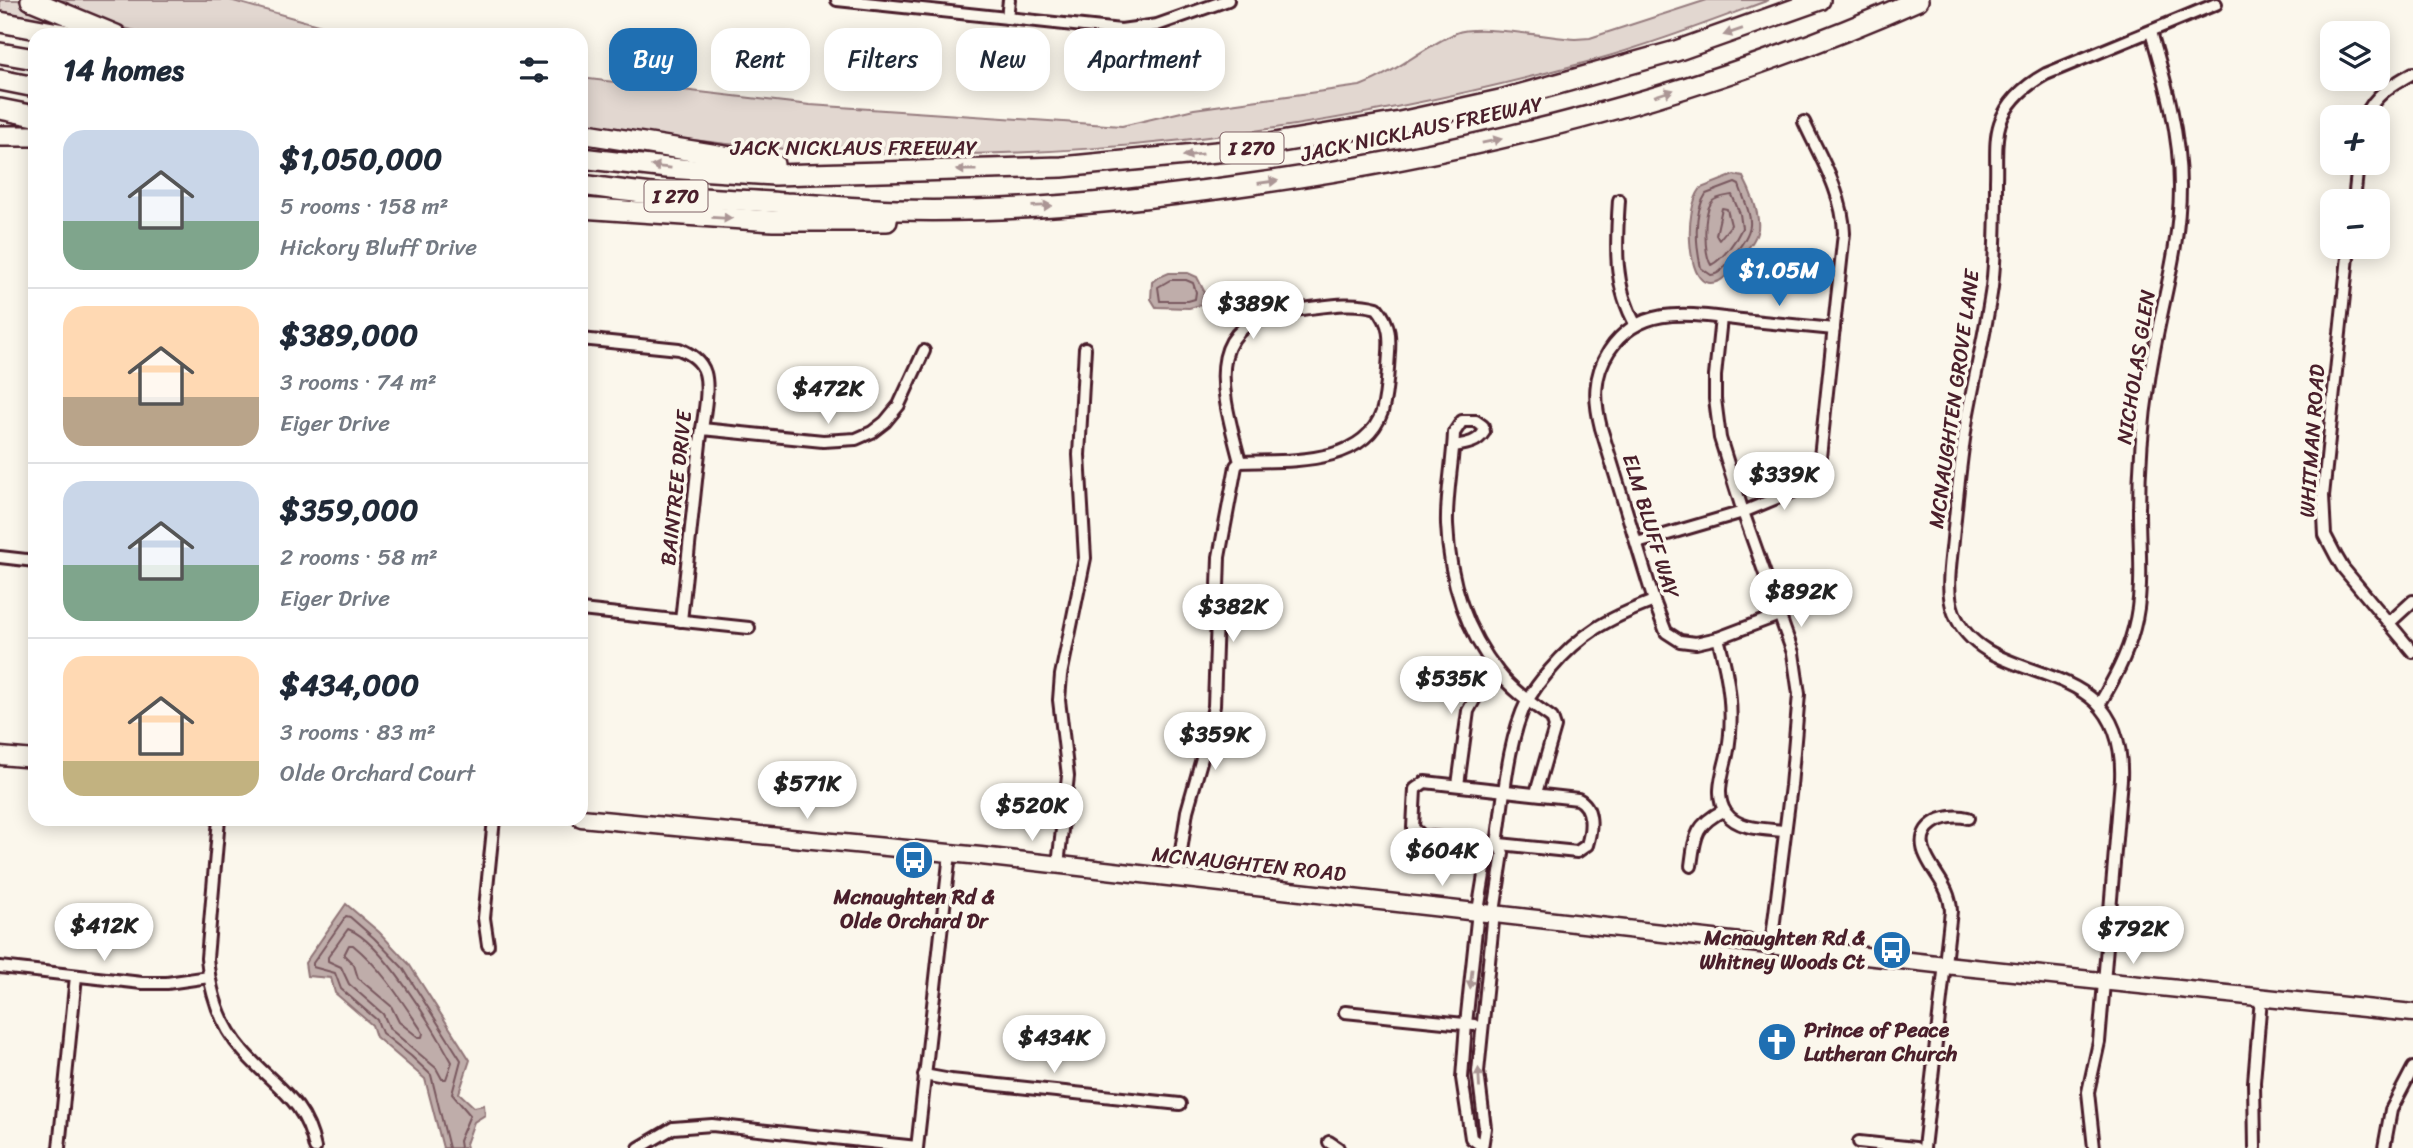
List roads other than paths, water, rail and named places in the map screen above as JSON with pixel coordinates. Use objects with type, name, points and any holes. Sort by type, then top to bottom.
[{"type":"highway","points":[[31,0],[99,28]]},
{"type":"highway","name":"JACK NICKLAUS FREEWAY","points":[[588,159],[667,168],[774,175],[981,170],[1145,160],[1238,150],[1388,125],[1500,100],[1675,51],[1820,0]]},
{"type":"highway","name":"JACK NICKLAUS FREEWAY","points":[[588,186],[668,196],[896,210],[1064,206],[1148,199],[1322,174],[1465,147],[1599,114],[1751,65],[1918,0]]},
{"type":"highway","points":[[0,22],[32,28]]},
{"type":"highway","points":[[0,53],[28,59]]},
{"type":"highway","points":[[0,80],[28,86]]},
{"type":"highway","points":[[0,109],[28,115]]},
{"type":"highway","points":[[588,134],[778,164],[900,170]]},
{"type":"highway","points":[[0,136],[28,136]]},
{"type":"highway","points":[[588,208],[773,221],[897,221],[950,209]]},
{"type":"street","points":[[837,0],[1121,30],[1157,25],[1220,1]]},
{"type":"street","points":[[1007,18],[1009,0]]},
{"type":"street","name":"MCNAUGHTEN GROVE LANE","points":[[2094,1148],[2088,1092],[2099,1042],[2122,761],[2120,746],[2099,705],[2076,687],[1986,650],[1976,642],[1954,613],[1950,577],[1961,461],[1992,287],[1997,136],[2000,123],[2013,100],[2037,79],[2216,4]]},
{"type":"street","name":"NICHOLAS GLEN","points":[[2099,705],[2124,656],[2137,612],[2143,432],[2149,380],[2172,270],[2178,216],[2180,187],[2175,126],[2169,94],[2151,32]]},
{"type":"street","points":[[2371,105],[2381,94],[2413,72]]},
{"type":"street","points":[[1637,543],[1742,512],[1812,483],[1818,476],[1844,215],[1837,192],[1804,122]]},
{"type":"street","points":[[1619,200],[1617,273],[1627,310],[1636,325],[1656,317],[1701,314],[1834,329]]},
{"type":"street","name":"WHITMAN ROAD","points":[[2348,259],[2323,496],[2323,521],[2330,546],[2339,562],[2413,652]]},
{"type":"street","points":[[1177,878],[1187,811],[1205,751],[1214,706],[1219,557],[1236,466],[1240,462],[1318,459],[1338,453],[1371,430],[1382,413],[1386,388],[1390,328],[1382,313],[1377,309],[1359,305],[1279,310],[1245,326],[1235,337],[1224,359],[1222,376],[1240,462]]},
{"type":"street","points":[[1721,318],[1715,399],[1720,438],[1742,512],[1793,653],[1799,694],[1786,831],[1771,945]]},
{"type":"street","name":"ELM BLUFF WAY","points":[[1636,325],[1618,338],[1603,360],[1597,377],[1596,408],[1654,601],[1666,632],[1680,641],[1696,643],[1718,638],[1779,615]]},
{"type":"street","name":"BAINTREE DRIVE","points":[[588,340],[679,349],[690,353],[700,362],[706,379],[681,621]]},
{"type":"street","points":[[1058,865],[1068,776],[1059,700],[1061,675],[1085,558],[1079,455],[1085,348]]},
{"type":"street","points":[[702,429],[823,441],[856,439],[885,422],[899,405],[924,351]]},
{"type":"street","points":[[1454,446],[1447,523],[1453,580],[1458,599],[1469,626],[1499,674],[1552,718],[1555,727],[1536,793]]},
{"type":"street","points":[[0,557],[28,560]]},
{"type":"street","points":[[1480,1147],[1485,1128],[1478,1072],[1483,1026],[1488,851],[1497,843],[1516,736],[1528,700],[1561,657],[1581,638],[1616,616],[1654,601]]},
{"type":"street","points":[[2389,623],[2413,601]]},
{"type":"street","points":[[588,611],[749,628]]},
{"type":"street","points":[[1718,638],[1728,675],[1731,709],[1728,749],[1719,788],[1724,810],[1731,819],[1741,824],[1786,831]]},
{"type":"street","points":[[1458,785],[1468,711],[1480,690],[1499,674]]},
{"type":"street","points":[[0,755],[28,758]]},
{"type":"street","points":[[1425,782],[1458,785],[1536,793],[1585,802],[1590,815],[1587,845],[1577,852],[1422,836],[1416,833],[1412,821],[1415,789],[1425,782]]},
{"type":"street","points":[[1691,866],[1698,830],[1709,818],[1724,810]]},
{"type":"street","points":[[1924,1148],[1951,903],[1945,885],[1926,856],[1924,842],[1930,825],[1938,819],[1954,816],[1968,818]]},
{"type":"street","name":"MCNAUGHTEN ROAD","points":[[588,819],[950,853],[1945,965],[2413,1013]]},
{"type":"street","points":[[218,826],[207,958],[217,1007],[228,1031],[242,1051],[298,1105],[309,1125],[315,1148]]},
{"type":"street","points":[[488,945],[484,918],[493,826]]},
{"type":"street","points":[[1480,1147],[1471,1138],[1462,1078],[1466,1024],[1486,912],[1503,853],[1497,843]]},
{"type":"street","points":[[639,1148],[673,1128],[712,1125],[917,1147],[950,853]]},
{"type":"street","points":[[0,967],[142,983],[167,983],[209,977]]},
{"type":"street","points":[[59,1148],[76,976]]},
{"type":"street","points":[[2255,1148],[2254,1082],[2261,998]]},
{"type":"street","points":[[1345,1012],[1483,1026]]},
{"type":"street","points":[[2384,1148],[2391,1110],[2413,1068]]},
{"type":"street","points":[[924,1075],[1180,1104]]},
{"type":"street","points":[[1859,1142],[1915,1148]]},
{"type":"water","points":[[1734,175],[1743,177],[1751,195],[1758,229],[1751,244],[1725,277],[1711,283],[1700,277],[1692,255],[1690,228],[1693,206],[1701,188]]},
{"type":"water","points":[[1169,273],[1188,273],[1197,277],[1204,291],[1201,305],[1189,308],[1156,307],[1151,299],[1152,282]]},
{"type":"water","points":[[346,904],[379,932],[409,964],[470,1060],[459,1093],[474,1107],[484,1105],[485,1115],[474,1122],[467,1148],[443,1148],[425,1079],[376,1037],[372,1025],[335,993],[331,978],[307,976],[305,963]]},
{"type":"place","name":"Mcnaughten Rd & Olde Orchard Dr","points":[[914,860]]},
{"type":"place","name":"Mcnaughten Rd & Whitney Woods Ct","points":[[1892,950]]},
{"type":"place","name":"Prince of Peace Lutheran Church","points":[[1777,1042]]}]
